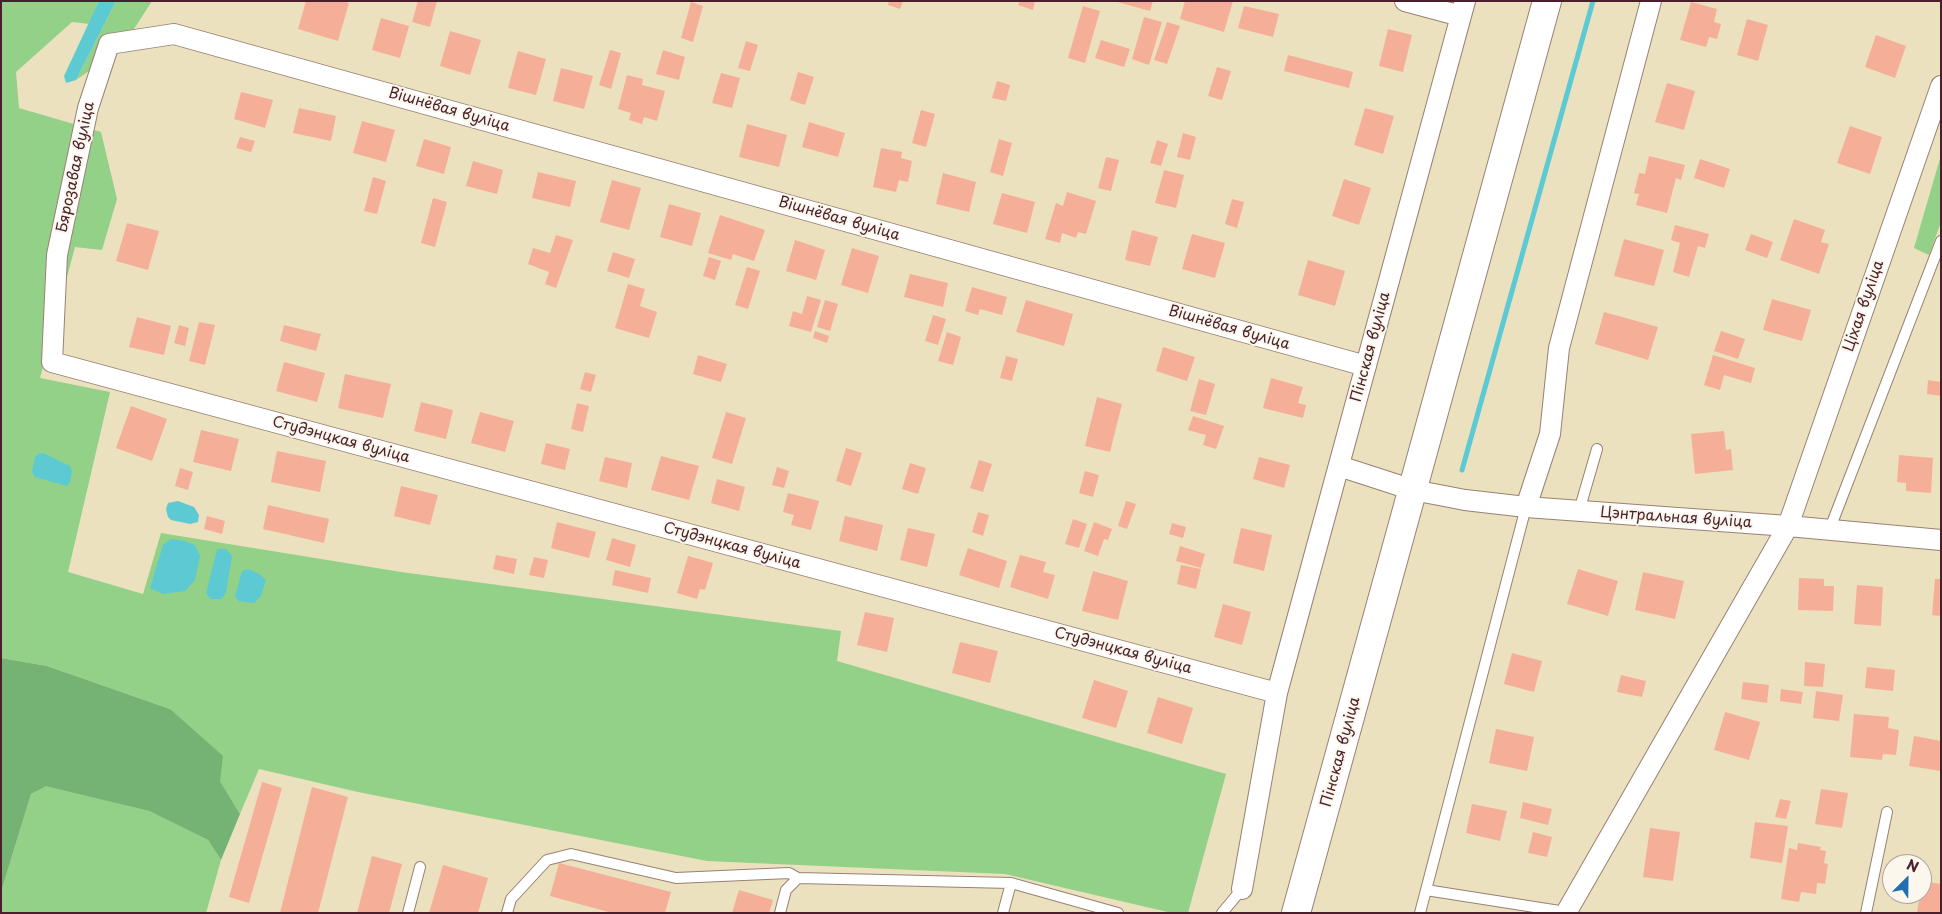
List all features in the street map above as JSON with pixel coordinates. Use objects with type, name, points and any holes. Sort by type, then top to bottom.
[{"type":"main road","name":"Пінская вуліца","points":[[1296,913],[1547,1]]},
{"type":"street","points":[[1405,1],[1463,9]]},
{"type":"street","points":[[1526,507],[1550,434],[1559,348],[1651,1]]},
{"type":"street","name":"Пінская вуліца","points":[[1242,889],[1277,692],[1463,9]]},
{"type":"street","name":"Бярозавая вуліца","points":[[186,399],[52,362],[58,255],[88,108],[109,44],[174,34],[312,72]]},
{"type":"street","name":"Вішнёвая вуліца","points":[[312,72],[1366,366]]},
{"type":"street","name":"Ціхая вуліца","points":[[1567,912],[1788,526],[1941,86]]},
{"type":"street","name":"Студэнцкая вуліца","points":[[186,399],[1277,692]]},
{"type":"street","name":"Цэнтральная вуліца","points":[[1339,466],[1413,490],[1465,500],[1526,507],[1788,526],[1941,540]]},
{"type":"lane","points":[[1829,531],[1941,240]]},
{"type":"lane","points":[[1579,511],[1597,449]]},
{"type":"lane","points":[[1420,913],[1526,507]]},
{"type":"lane","points":[[1866,913],[1887,812]]},
{"type":"lane","points":[[507,913],[511,899],[547,860],[570,854],[676,878],[789,874],[798,878],[1011,883],[1118,913]]},
{"type":"lane","points":[[408,913],[420,867]]},
{"type":"lane","points":[[780,913],[786,890],[798,878]]},
{"type":"lane","points":[[1003,913],[1011,883]]},
{"type":"lane","points":[[1222,913],[1242,889]]},
{"type":"lane","points":[[1426,890],[1567,912]]},
{"type":"green space","points":[[1,1],[99,1],[89,24],[72,22],[16,72],[19,108],[101,132],[117,199],[102,250],[75,247],[40,378],[110,392],[68,572],[143,594],[161,533],[401,572],[841,631],[837,661],[1226,774],[1188,913],[1172,913],[1005,874],[707,861],[358,792],[259,769],[240,814],[220,781],[170,709],[47,666],[1,658]]},
{"type":"green space","points":[[116,1],[152,1],[121,49],[76,80]]},
{"type":"green space","points":[[1941,155],[1941,222],[1929,255],[1914,248]]},
{"type":"green space","points":[[1,658],[47,666],[170,709],[223,756],[220,781],[240,814],[221,860],[208,840],[149,811],[46,786],[31,794],[1,892]]},
{"type":"green space","points":[[46,785],[149,811],[208,840],[221,860],[206,913],[1,913],[1,892],[31,794]]},
{"type":"water","points":[[99,1],[116,1],[76,80],[66,83],[64,76]]},
{"type":"water","points":[[43,453],[70,466],[72,471],[70,482],[67,486],[35,477],[32,472],[35,457]]},
{"type":"water","points":[[178,501],[194,507],[199,515],[198,522],[190,524],[171,520],[168,517],[166,509],[168,503]]},
{"type":"water","points":[[171,539],[195,545],[200,556],[195,580],[185,591],[163,594],[150,588],[163,545]]},
{"type":"water","points":[[217,549],[226,549],[232,556],[226,593],[221,599],[211,599],[206,593]]},
{"type":"water","points":[[248,569],[266,580],[261,596],[254,603],[239,601],[235,597],[242,571]]},
{"type":"building","points":[[306,1],[343,1],[349,3],[338,41],[298,29]]},
{"type":"building","points":[[418,1],[437,1],[430,27],[412,22]]},
{"type":"building","points":[[889,1],[903,1],[900,9],[888,5]]},
{"type":"building","points":[[1020,1],[1035,1],[1033,10],[1018,5]]},
{"type":"building","points":[[1114,1],[1153,1],[1150,11]]},
{"type":"building","points":[[1185,1],[1233,1],[1224,32],[1180,19]]},
{"type":"building","points":[[691,2],[703,6],[693,42],[681,38]]},
{"type":"building","points":[[1691,2],[1717,9],[1714,22],[1721,24],[1717,39],[1709,37],[1706,47],[1680,40]]},
{"type":"building","points":[[1083,6],[1100,11],[1085,63],[1068,58]]},
{"type":"building","points":[[1244,6],[1279,14],[1273,37],[1238,28]]},
{"type":"building","points":[[1144,17],[1162,22],[1149,65],[1132,59]]},
{"type":"building","points":[[381,18],[409,26],[400,58],[372,50]]},
{"type":"building","points":[[1747,19],[1768,25],[1758,61],[1737,55]]},
{"type":"building","points":[[1167,22],[1180,26],[1167,64],[1154,60]]},
{"type":"building","points":[[1388,29],[1412,35],[1403,72],[1379,66]]},
{"type":"building","points":[[450,31],[481,40],[470,75],[440,66]]},
{"type":"building","points":[[1876,35],[1906,46],[1895,78],[1865,67]]},
{"type":"building","points":[[1101,40],[1130,49],[1124,67],[1095,58]]},
{"type":"building","points":[[746,41],[758,45],[750,71],[738,68]]},
{"type":"building","points":[[610,50],[621,53],[611,89],[599,85]]},
{"type":"building","points":[[663,50],[685,57],[679,80],[656,74]]},
{"type":"building","points":[[518,51],[546,59],[536,95],[508,88]]},
{"type":"building","points":[[1288,55],[1353,72],[1349,88],[1284,71]]},
{"type":"building","points":[[1217,67],[1231,71],[1222,100],[1208,96]]},
{"type":"building","points":[[561,68],[593,76],[584,109],[553,101]]},
{"type":"building","points":[[798,72],[814,77],[805,105],[790,100]]},
{"type":"building","points":[[721,73],[740,78],[732,108],[712,103]]},
{"type":"building","points":[[627,75],[643,79],[642,85],[665,91],[657,121],[644,117],[642,124],[629,120],[631,113],[618,109]]},
{"type":"building","points":[[997,81],[1010,85],[1006,101],[992,98]]},
{"type":"building","points":[[1667,83],[1695,91],[1684,130],[1655,122]]},
{"type":"building","points":[[241,92],[273,100],[265,128],[234,119]]},
{"type":"building","points":[[299,108],[336,116],[331,141],[293,133]]},
{"type":"building","points":[[1365,108],[1394,116],[1383,154],[1354,145]]},
{"type":"building","points":[[921,110],[935,114],[926,147],[912,143]]},
{"type":"building","points":[[362,121],[395,130],[386,162],[353,153]]},
{"type":"building","points":[[809,122],[845,133],[838,157],[802,147]]},
{"type":"building","points":[[747,124],[787,135],[779,167],[739,157]]},
{"type":"building","points":[[1850,126],[1882,137],[1870,174],[1837,163]]},
{"type":"building","points":[[1183,133],[1196,137],[1190,160],[1177,157]]},
{"type":"building","points":[[240,137],[255,141],[251,152],[236,148]]},
{"type":"building","points":[[424,139],[451,147],[444,174],[416,166]]},
{"type":"building","points":[[999,139],[1012,143],[1003,176],[990,172]]},
{"type":"building","points":[[1157,140],[1168,144],[1161,166],[1150,163]]},
{"type":"building","points":[[881,148],[902,152],[901,158],[912,161],[908,182],[899,180],[896,192],[873,187]]},
{"type":"building","points":[[1649,156],[1685,165],[1681,180],[1676,178],[1667,213],[1636,205],[1639,194],[1634,193],[1639,173],[1645,174]]},
{"type":"building","points":[[1106,157],[1119,160],[1111,191],[1098,188]]},
{"type":"building","points":[[1700,159],[1730,169],[1724,188],[1694,178]]},
{"type":"building","points":[[473,161],[503,170],[497,194],[466,186]]},
{"type":"building","points":[[1164,170],[1184,175],[1176,208],[1155,203]]},
{"type":"building","points":[[538,172],[576,181],[570,207],[532,198]]},
{"type":"building","points":[[943,173],[976,182],[969,212],[936,204]]},
{"type":"building","points":[[373,177],[386,181],[377,214],[364,211]]},
{"type":"building","points":[[1344,179],[1371,188],[1359,225],[1332,216]]},
{"type":"building","points":[[612,180],[641,188],[629,230],[600,222]]},
{"type":"building","points":[[1067,192],[1096,201],[1086,234],[1078,232],[1076,238],[1062,233],[1060,243],[1045,239],[1056,203],[1063,206]]},
{"type":"building","points":[[1002,193],[1035,202],[1027,233],[993,224]]},
{"type":"building","points":[[433,198],[447,202],[435,247],[421,243]]},
{"type":"building","points":[[1232,199],[1244,202],[1237,228],[1225,224]]},
{"type":"building","points":[[669,204],[701,213],[692,246],[660,237]]},
{"type":"building","points":[[720,215],[765,230],[754,261],[733,254],[731,260],[708,253]]},
{"type":"building","points":[[1794,219],[1825,230],[1821,242],[1829,244],[1819,274],[1780,260]]},
{"type":"building","points":[[127,223],[159,231],[148,270],[116,261]]},
{"type":"building","points":[[1675,225],[1709,234],[1705,248],[1698,246],[1689,277],[1673,272],[1680,243],[1671,240]]},
{"type":"building","points":[[1132,230],[1158,237],[1150,266],[1125,260]]},
{"type":"building","points":[[1192,234],[1225,243],[1215,278],[1182,269]]},
{"type":"building","points":[[1751,234],[1773,242],[1767,258],[1745,250]]},
{"type":"building","points":[[556,235],[573,240],[556,288],[545,284],[549,272],[528,264],[533,248],[550,253]]},
{"type":"building","points":[[1624,239],[1664,250],[1654,286],[1614,276]]},
{"type":"building","points":[[795,240],[825,250],[816,280],[786,271]]},
{"type":"building","points":[[852,248],[879,256],[868,293],[841,285]]},
{"type":"building","points":[[613,252],[635,259],[629,278],[607,271]]},
{"type":"building","points":[[709,257],[721,261],[715,280],[703,276]]},
{"type":"building","points":[[1308,260],[1345,271],[1335,306],[1298,295]]},
{"type":"building","points":[[747,267],[760,271],[748,309],[735,305]]},
{"type":"building","points":[[910,274],[948,283],[943,307],[904,297]]},
{"type":"building","points":[[628,284],[645,289],[640,306],[657,312],[649,338],[615,328]]},
{"type":"building","points":[[972,287],[1007,297],[1002,315],[980,309],[978,315],[965,311]]},
{"type":"building","points":[[807,296],[821,300],[811,332],[789,326],[793,311],[802,314]]},
{"type":"building","points":[[1772,299],[1811,310],[1802,341],[1763,330]]},
{"type":"building","points":[[825,300],[838,304],[830,331],[817,327]]},
{"type":"building","points":[[1026,300],[1073,314],[1064,346],[1016,332]]},
{"type":"building","points":[[1604,312],[1658,327],[1648,360],[1595,344]]},
{"type":"building","points":[[933,315],[946,319],[938,345],[925,341]]},
{"type":"building","points":[[137,317],[171,326],[164,355],[129,347]]},
{"type":"building","points":[[199,322],[215,325],[205,365],[189,361]]},
{"type":"building","points":[[179,325],[189,328],[185,346],[174,343]]},
{"type":"building","points":[[284,325],[321,334],[316,351],[280,341]]},
{"type":"building","points":[[815,331],[829,336],[827,343],[813,338]]},
{"type":"building","points":[[1721,331],[1745,339],[1738,359],[1714,351]]},
{"type":"building","points":[[947,332],[961,337],[953,365],[938,361]]},
{"type":"building","points":[[1163,347],[1195,357],[1187,381],[1156,371]]},
{"type":"building","points":[[698,355],[727,364],[721,382],[693,374]]},
{"type":"building","points":[[1713,355],[1755,368],[1751,383],[1724,375],[1720,390],[1704,385]]},
{"type":"building","points":[[1006,356],[1018,359],[1012,381],[1000,378]]},
{"type":"building","points":[[284,362],[325,373],[317,402],[276,391]]},
{"type":"building","points":[[585,372],[596,375],[591,392],[580,389]]},
{"type":"building","points":[[345,374],[391,384],[383,418],[338,408]]},
{"type":"building","points":[[1271,378],[1303,387],[1298,403],[1306,405],[1303,418],[1263,408]]},
{"type":"building","points":[[1199,379],[1215,384],[1206,415],[1190,411]]},
{"type":"building","points":[[1928,380],[1941,382],[1941,396],[1927,394]]},
{"type":"building","points":[[1097,397],[1122,404],[1110,452],[1085,446]]},
{"type":"building","points":[[421,402],[453,410],[446,439],[414,431]]},
{"type":"building","points":[[577,403],[589,406],[583,432],[571,429]]},
{"type":"building","points":[[131,406],[167,419],[152,461],[116,448]]},
{"type":"building","points":[[480,412],[514,421],[505,452],[471,443]]},
{"type":"building","points":[[726,412],[746,418],[732,464],[712,458]]},
{"type":"building","points":[[1193,416],[1224,426],[1216,449],[1203,445],[1206,435],[1188,430]]},
{"type":"building","points":[[201,430],[239,439],[231,471],[193,462]]},
{"type":"building","points":[[1724,431],[1726,450],[1731,449],[1733,470],[1695,474],[1691,434]]},
{"type":"building","points":[[546,443],[570,449],[565,470],[541,464]]},
{"type":"building","points":[[846,448],[862,453],[851,486],[836,481]]},
{"type":"building","points":[[277,451],[326,461],[320,492],[271,482]]},
{"type":"building","points":[[1899,455],[1933,458],[1931,493],[1906,491],[1906,483],[1897,482]]},
{"type":"building","points":[[661,456],[699,466],[689,500],[651,490]]},
{"type":"building","points":[[605,457],[632,463],[627,488],[599,481]]},
{"type":"building","points":[[1259,457],[1290,465],[1284,488],[1253,479]]},
{"type":"building","points":[[979,460],[992,464],[983,492],[970,488]]},
{"type":"building","points":[[910,463],[926,468],[918,494],[902,489]]},
{"type":"building","points":[[777,467],[789,471],[784,488],[772,485]]},
{"type":"building","points":[[180,468],[193,472],[188,490],[175,486]]},
{"type":"building","points":[[1085,471],[1099,475],[1093,497],[1079,493]]},
{"type":"building","points":[[717,479],[745,487],[739,511],[711,503]]},
{"type":"building","points":[[401,486],[438,495],[430,525],[394,516]]},
{"type":"building","points":[[788,493],[819,501],[811,530],[791,525],[794,515],[783,512]]},
{"type":"building","points":[[1126,501],[1136,504],[1127,529],[1118,526]]},
{"type":"building","points":[[268,505],[329,519],[324,543],[263,529]]},
{"type":"building","points":[[978,512],[989,515],[983,536],[972,532]]},
{"type":"building","points":[[207,516],[225,521],[222,534],[204,529]]},
{"type":"building","points":[[845,516],[883,525],[877,551],[839,541]]},
{"type":"building","points":[[1073,519],[1087,524],[1079,548],[1065,544]]},
{"type":"building","points":[[557,522],[596,532],[589,558],[551,548]]},
{"type":"building","points":[[1094,522],[1112,529],[1108,540],[1104,539],[1098,556],[1084,551]]},
{"type":"building","points":[[1172,523],[1186,527],[1183,538],[1169,534]]},
{"type":"building","points":[[908,528],[935,534],[927,567],[900,560]]},
{"type":"building","points":[[1241,528],[1272,535],[1264,571],[1233,563]]},
{"type":"building","points":[[612,538],[636,545],[630,567],[606,560]]},
{"type":"building","points":[[1180,546],[1205,554],[1201,568],[1176,561]]},
{"type":"building","points":[[968,548],[1007,561],[999,588],[959,575]]},
{"type":"building","points":[[496,555],[517,559],[514,574],[493,569]]},
{"type":"building","points":[[1020,555],[1046,562],[1043,572],[1055,575],[1048,599],[1010,587]]},
{"type":"building","points":[[688,556],[713,563],[705,590],[700,589],[697,599],[677,593]]},
{"type":"building","points":[[534,557],[548,560],[544,578],[529,575]]},
{"type":"building","points":[[1181,565],[1201,569],[1196,589],[1177,584]]},
{"type":"building","points":[[1578,569],[1618,581],[1608,616],[1567,604]]},
{"type":"building","points":[[615,570],[651,578],[648,593],[612,585]]},
{"type":"building","points":[[1093,571],[1128,581],[1118,620],[1082,611]]},
{"type":"building","points":[[1643,572],[1684,581],[1675,619],[1635,610]]},
{"type":"building","points":[[1799,578],[1824,579],[1824,586],[1834,586],[1833,611],[1798,610]]},
{"type":"building","points":[[1935,579],[1941,579],[1941,616],[1932,615]]},
{"type":"building","points":[[1857,585],[1883,587],[1881,626],[1854,624]]},
{"type":"building","points":[[1223,604],[1251,612],[1242,645],[1214,637]]},
{"type":"building","points":[[865,612],[894,618],[887,652],[857,645]]},
{"type":"building","points":[[960,642],[998,651],[990,683],[952,673]]},
{"type":"building","points":[[1512,653],[1542,661],[1534,692],[1504,684]]},
{"type":"building","points":[[1805,662],[1825,664],[1823,687],[1804,686]]},
{"type":"building","points":[[1867,667],[1895,670],[1893,691],[1865,688]]},
{"type":"building","points":[[1621,675],[1646,681],[1642,697],[1617,692]]},
{"type":"building","points":[[1094,680],[1128,691],[1116,728],[1082,718]]},
{"type":"building","points":[[1743,682],[1769,685],[1767,703],[1741,699]]},
{"type":"building","points":[[1781,689],[1803,692],[1801,704],[1780,701]]},
{"type":"building","points":[[1816,691],[1843,695],[1839,721],[1813,718]]},
{"type":"building","points":[[1158,697],[1193,708],[1182,744],[1147,733]]},
{"type":"building","points":[[1725,712],[1760,722],[1749,760],[1714,750]]},
{"type":"building","points":[[1854,714],[1889,717],[1888,728],[1899,730],[1896,755],[1883,754],[1882,760],[1850,757]]},
{"type":"building","points":[[1496,729],[1534,737],[1527,771],[1489,763]]},
{"type":"building","points":[[1914,736],[1941,741],[1941,771],[1909,766]]},
{"type":"building","points":[[262,782],[282,788],[249,903],[229,897]]},
{"type":"building","points":[[312,787],[348,797],[318,913],[280,913]]},
{"type":"building","points":[[1821,789],[1848,793],[1842,828],[1815,824]]},
{"type":"building","points":[[1780,799],[1791,801],[1786,819],[1775,817]]},
{"type":"building","points":[[1523,802],[1552,809],[1548,825],[1520,818]]},
{"type":"building","points":[[1472,804],[1507,811],[1500,841],[1466,833]]},
{"type":"building","points":[[1755,822],[1788,826],[1782,863],[1750,858]]},
{"type":"building","points":[[1650,828],[1680,832],[1673,881],[1643,877]]},
{"type":"building","points":[[1533,832],[1552,837],[1547,857],[1528,853]]},
{"type":"building","points":[[1798,843],[1821,847],[1820,850],[1826,851],[1824,863],[1828,864],[1825,884],[1817,883],[1816,894],[1801,892],[1799,902],[1781,899],[1789,848],[1797,850]]},
{"type":"building","points":[[372,856],[402,864],[389,913],[357,913]]},
{"type":"building","points":[[559,863],[671,892],[665,913],[612,913],[550,896]]},
{"type":"building","points":[[443,865],[488,878],[478,913],[429,913]]},
{"type":"building","points":[[1932,883],[1941,884],[1941,913],[1917,913],[1918,904],[1932,904]]},
{"type":"building","points":[[739,890],[773,900],[769,913],[732,913]]},
{"type":"waterway","points":[[1462,470],[1593,1]]}]
